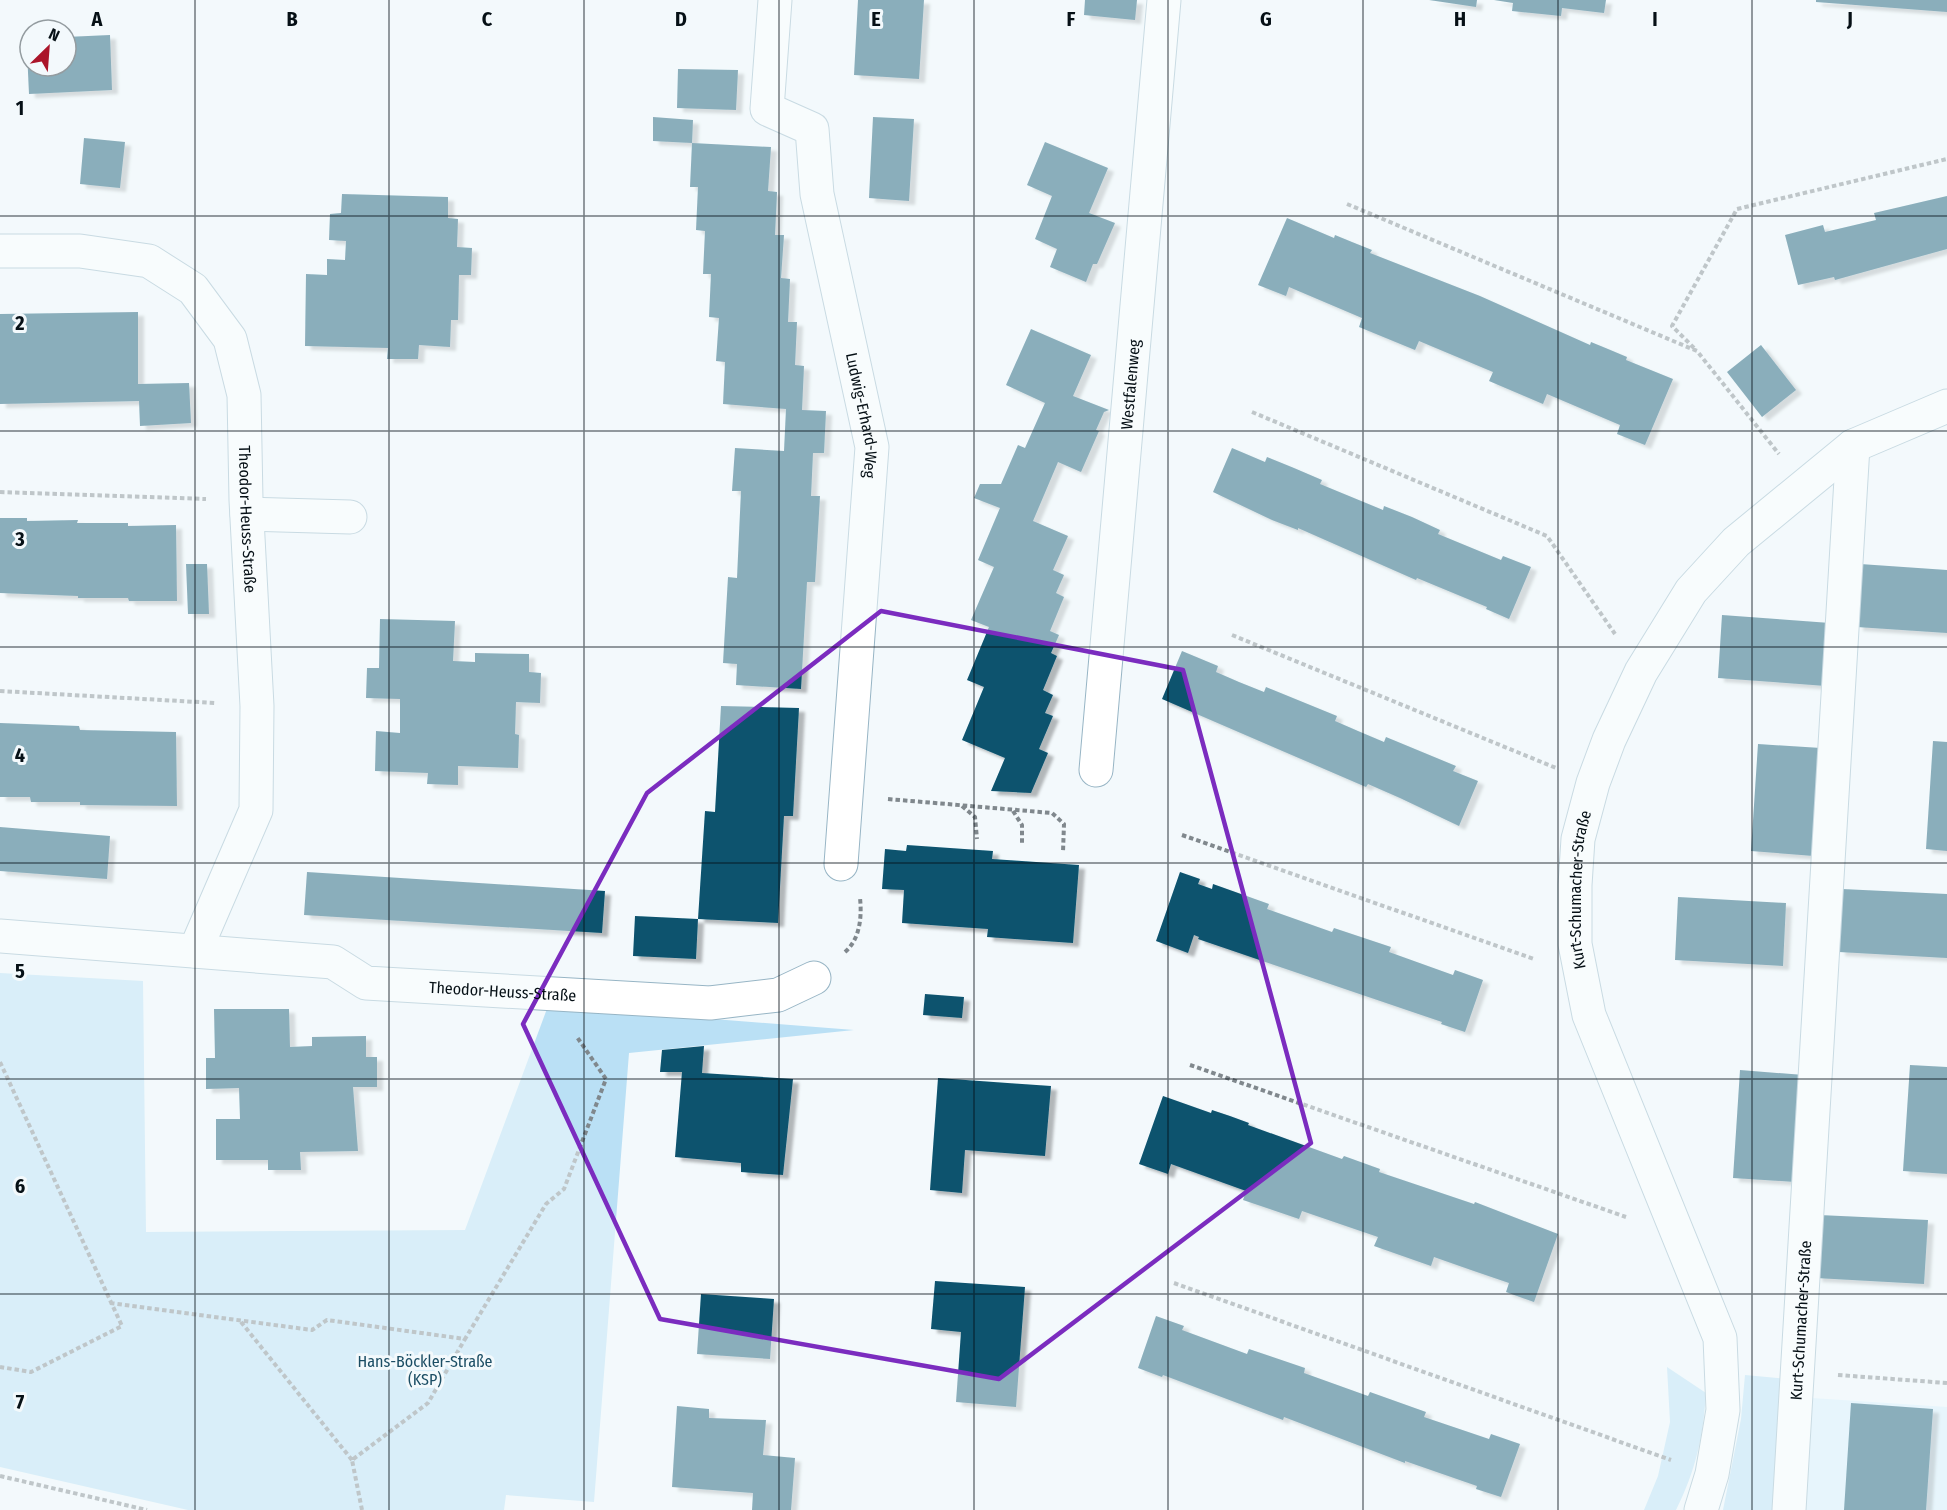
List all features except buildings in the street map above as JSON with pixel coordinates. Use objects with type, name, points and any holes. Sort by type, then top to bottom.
[{"type":"street","name":"Ludwig-Erhard-Weg","points":[[775,0],[767,109],[812,129],[816,194],[872,447],[841,864]]},
{"type":"street","name":"Westfalenweg","points":[[1096,770],[1164,0]]},
{"type":"street","name":"Theodor-Heuss-Straße","points":[[0,251],[80,250],[149,261],[193,289],[230,339],[244,394],[246,507],[257,706],[256,810],[195,951]]},
{"type":"street","name":"Kurt-Schumacher-Straße","points":[[1701,1510],[1712,1474],[1723,1410],[1720,1338],[1589,1015],[1575,944],[1578,838],[1593,783],[1609,740],[1641,672],[1691,591],[1736,542],[1805,488],[1853,446],[1947,406]]},
{"type":"street","name":"Kurt-Schumacher-Straße","points":[[1789,1510],[1853,446]]},
{"type":"street","points":[[246,507],[350,517]]},
{"type":"street","name":"Theodor-Heuss-Straße","points":[[0,936],[333,962],[366,983],[710,1003],[778,995],[814,978]]},
{"type":"path","points":[[1805,488],[1697,351],[1672,326],[1737,208],[1947,159]]},
{"type":"path","points":[[1347,204],[1697,351]]},
{"type":"path","points":[[1252,412],[1547,536],[1641,672]]},
{"type":"path","points":[[0,492],[246,507]]},
{"type":"path","points":[[1232,635],[1593,783]]},
{"type":"path","points":[[0,691],[257,706]]},
{"type":"path","points":[[846,796],[1053,813],[1064,824],[1063,852]]},
{"type":"path","points":[[961,806],[975,817],[977,839]]},
{"type":"path","points":[[1012,810],[1022,825],[1022,843]]},
{"type":"path","points":[[1182,835],[1580,975]]},
{"type":"path","points":[[814,978],[853,945],[861,920],[861,899],[841,864]]},
{"type":"path","points":[[351,1460],[429,1403],[546,1204],[564,1189],[606,1079],[548,993]]},
{"type":"path","points":[[0,1062],[122,1326],[31,1372],[0,1367]]},
{"type":"path","points":[[1190,1065],[1678,1235]]},
{"type":"path","points":[[1174,1283],[1712,1474]]},
{"type":"path","points":[[110,1303],[312,1330],[327,1320],[465,1339]]},
{"type":"path","points":[[240,1322],[351,1460],[362,1510]]},
{"type":"path","points":[[1798,1372],[1947,1383]]},
{"type":"path","points":[[0,1476],[147,1510]]},
{"type":"highlighted area","points":[[881,611],[1183,670],[1311,1143],[999,1379],[660,1319],[523,1024],[647,793]]},
{"type":"shaded area","points":[[1812,1398],[1947,1407],[1947,1510],[1804,1510]]},
{"type":"green space","name":"Hans-Böckler-Straße (KSP)","points":[[0,973],[143,981],[146,1232],[465,1230],[548,1006],[854,1030],[629,1053],[594,1502],[506,1495],[504,1510],[188,1510],[0,1467]]},
{"type":"green space","points":[[1667,1367],[1706,1393],[1703,1424],[1693,1467],[1676,1510],[1644,1510],[1658,1476],[1670,1422]]},
{"type":"green space","points":[[1745,1375],[1789,1379],[1780,1510],[1723,1510],[1741,1419]]}]
